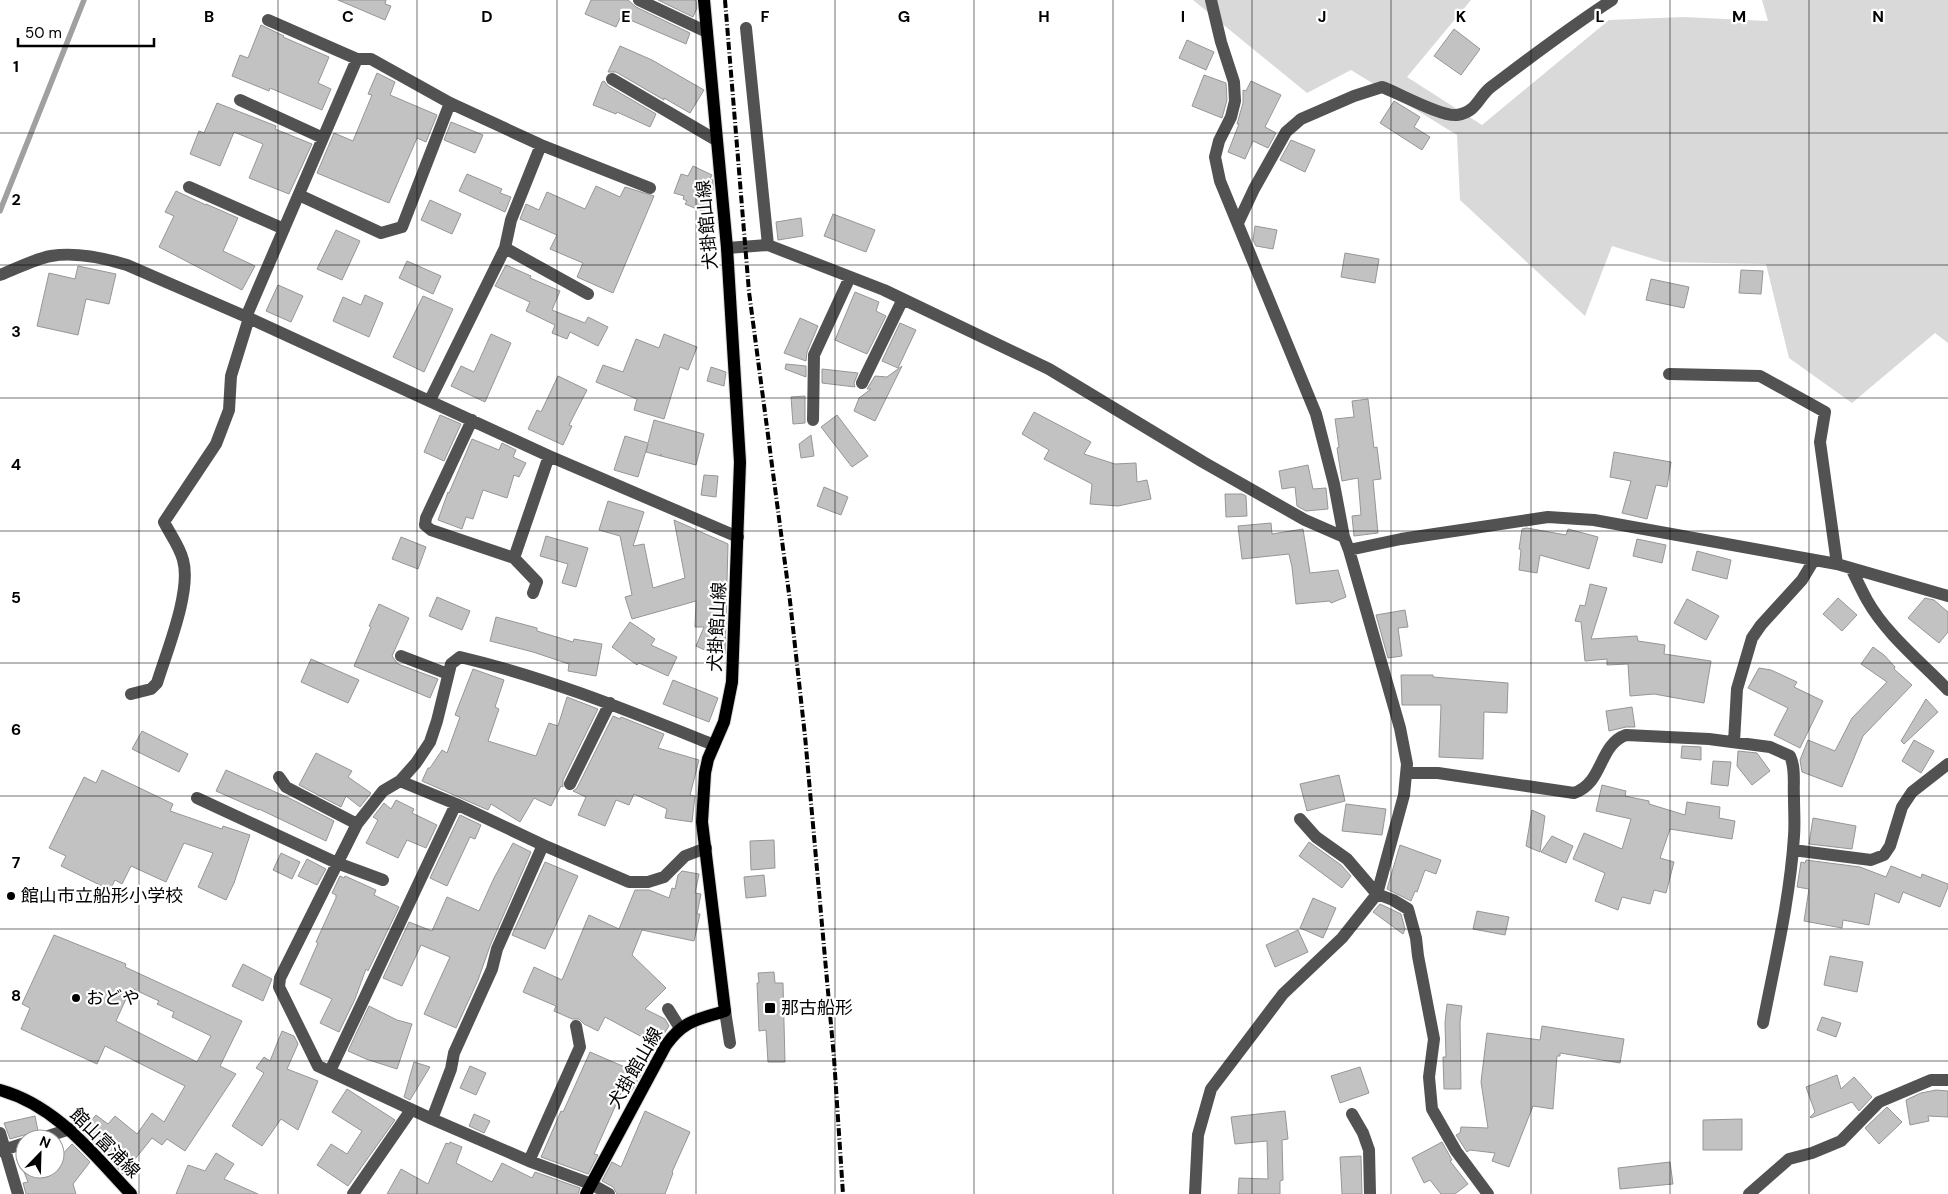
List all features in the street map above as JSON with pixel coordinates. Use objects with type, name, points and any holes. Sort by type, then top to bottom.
[{"type":"main road","name":"犬掛館山線","points":[[588,1189],[666,1045],[680,1028],[696,1020],[725,1011],[702,822],[705,773],[724,722],[732,682],[740,462],[728,248],[716,140],[704,0]]},
{"type":"main road","name":"館山富浦線","points":[[0,1090],[32,1103],[52,1114],[70,1129],[131,1194]]},
{"type":"street","points":[[640,0],[707,32]]},
{"type":"street","points":[[1195,1194],[1198,1135],[1211,1089],[1283,994],[1342,938],[1377,894],[1404,796],[1407,773],[1400,728],[1344,537],[1334,484],[1316,414],[1220,181],[1215,157],[1219,141],[1231,117],[1234,101],[1234,82],[1221,42],[1211,0]]},
{"type":"street","points":[[1238,223],[1254,189],[1286,132],[1301,119],[1354,96],[1382,87],[1442,113],[1457,115],[1474,109],[1486,90],[1566,30],[1612,0]]},
{"type":"street","points":[[268,20],[357,59],[371,59],[450,103],[541,145],[650,188]]},
{"type":"street","points":[[746,28],[768,245]]},
{"type":"street","points":[[131,694],[151,689],[157,683],[179,613],[185,580],[184,560],[164,522],[216,444],[229,410],[231,376],[248,317],[357,59]]},
{"type":"street","points":[[612,79],[716,140]]},
{"type":"street","points":[[240,100],[324,138]]},
{"type":"street","points":[[299,195],[381,233],[402,227],[450,103]]},
{"type":"street","points":[[430,400],[505,248],[511,220],[541,145]]},
{"type":"street","points":[[189,187],[284,229]]},
{"type":"street","points":[[728,248],[768,245],[904,299],[1049,369],[1203,462],[1305,520],[1344,537]]},
{"type":"street","points":[[505,248],[588,294]]},
{"type":"street","points":[[0,275],[48,256],[64,254],[127,265],[248,317],[549,456],[738,537]]},
{"type":"street","points":[[813,420],[814,355],[850,277]]},
{"type":"street","points":[[862,383],[904,299]]},
{"type":"street","points":[[1669,374],[1760,376],[1825,412],[1820,442],[1837,564]]},
{"type":"street","points":[[472,420],[426,518],[425,526],[431,530],[514,558],[537,582],[533,593]]},
{"type":"street","points":[[514,558],[549,456]]},
{"type":"street","points":[[1349,550],[1401,539],[1548,517],[1562,517],[1594,520],[1837,564],[1948,596]]},
{"type":"street","points":[[1734,742],[1737,689],[1752,638],[1760,625],[1802,580],[1814,560]]},
{"type":"street","points":[[1851,568],[1867,601],[1885,624],[1914,657],[1948,690]]},
{"type":"street","points":[[400,656],[448,674]]},
{"type":"street","points":[[609,1194],[588,1189],[318,1066],[284,997],[280,987],[280,978],[357,824],[383,791],[400,781],[416,763],[430,742],[451,664],[460,657],[508,668],[610,703],[714,745]]},
{"type":"street","points":[[570,784],[610,703]]},
{"type":"street","points":[[1407,773],[1438,773],[1574,793],[1590,784],[1611,745],[1618,738],[1626,735],[1770,746],[1790,756],[1793,762],[1794,774],[1793,850],[1763,1023]]},
{"type":"street","points":[[1793,850],[1872,860],[1884,855],[1890,846],[1902,807],[1912,792],[1948,764]]},
{"type":"street","points":[[279,777],[286,787],[357,824]]},
{"type":"street","points":[[400,781],[456,804],[543,845],[629,882],[648,882],[664,877],[685,856],[706,848]]},
{"type":"street","points":[[197,798],[338,863],[383,880]]},
{"type":"street","points":[[330,1071],[456,804]]},
{"type":"street","points":[[1300,819],[1316,837],[1347,859],[1377,894],[1394,900],[1408,909],[1416,938],[1434,1039],[1429,1077],[1432,1109],[1456,1151],[1488,1194]]},
{"type":"street","points":[[432,1119],[451,1069],[454,1053],[492,969],[497,949],[543,845]]},
{"type":"street","points":[[668,1009],[680,1028]]},
{"type":"street","points":[[725,1011],[730,1043]]},
{"type":"street","points":[[529,1161],[580,1048],[576,1026]]},
{"type":"street","points":[[1749,1194],[1789,1159],[1812,1153],[1841,1141],[1879,1102],[1931,1080],[1948,1080]]},
{"type":"street","points":[[353,1194],[411,1110]]},
{"type":"street","points":[[1352,1114],[1363,1133],[1369,1150],[1370,1194]]},
{"type":"street","points":[[65,1131],[70,1129]]},
{"type":"street","points":[[0,1133],[2,1150],[18,1194]]},
{"type":"street","points":[[2,1150],[15,1146]]},
{"type":"shaded area","points":[[1193,0],[1471,0],[1407,77],[1482,125],[1609,20],[1683,17],[1768,21],[1762,0],[1948,0],[1948,343],[1935,333],[1852,403],[1789,358],[1766,264],[1664,262],[1612,246],[1585,316],[1460,200],[1457,135],[1351,70],[1307,93]]},
{"type":"building","points":[[338,0],[386,0],[385,4],[391,6],[385,20]]},
{"type":"building","points":[[591,0],[628,0],[636,7],[690,33],[686,44],[621,16],[616,27],[585,14]]},
{"type":"building","points":[[658,0],[696,0],[697,8],[693,17]]},
{"type":"building","points":[[261,25],[329,57],[318,83],[331,89],[322,110],[270,88],[269,91],[232,76],[240,55],[248,58]]},
{"type":"building","points":[[1454,29],[1480,49],[1461,75],[1434,56]]},
{"type":"building","points":[[1187,40],[1214,52],[1206,70],[1179,58]]},
{"type":"building","points":[[620,46],[652,60],[704,90],[690,113],[616,72],[608,72]]},
{"type":"building","points":[[377,73],[395,82],[390,95],[437,115],[426,142],[417,138],[389,203],[317,173],[334,133],[353,141],[372,95],[368,94]]},
{"type":"building","points":[[1204,75],[1226,83],[1227,100],[1222,118],[1192,106]]},
{"type":"building","points":[[604,81],[608,86],[656,114],[650,127],[617,112],[616,114],[593,105]]},
{"type":"building","points":[[1251,81],[1281,95],[1265,127],[1276,133],[1268,148],[1253,141],[1245,159],[1228,152],[1239,124],[1237,124],[1243,103],[1243,90],[1246,91]]},
{"type":"building","points":[[1394,101],[1420,117],[1414,127],[1430,137],[1422,150],[1380,123]]},
{"type":"building","points":[[217,103],[276,126],[275,129],[312,144],[289,194],[249,178],[263,144],[234,132],[220,166],[190,154],[199,131],[204,133]]},
{"type":"building","points":[[451,122],[483,135],[475,153],[444,140]]},
{"type":"building","points":[[1291,140],[1315,150],[1305,172],[1280,160]]},
{"type":"building","points":[[693,166],[712,175],[710,179],[713,180],[713,189],[704,212],[685,204],[687,201],[683,199],[684,196],[674,193],[681,174],[688,176]]},
{"type":"building","points":[[467,174],[502,189],[500,193],[511,197],[505,212],[459,191]]},
{"type":"building","points":[[596,186],[620,197],[625,187],[654,196],[613,293],[577,277],[583,263],[550,249],[557,235],[520,219],[526,204],[539,210],[547,192],[585,209]]},
{"type":"building","points":[[176,191],[238,218],[223,251],[255,266],[242,290],[159,247],[174,216],[165,212]]},
{"type":"building","points":[[430,200],[461,214],[452,234],[421,220]]},
{"type":"building","points":[[833,214],[875,230],[866,252],[824,236]]},
{"type":"building","points":[[801,218],[803,236],[778,240],[776,222]]},
{"type":"building","points":[[1255,226],[1277,230],[1273,249],[1256,246],[1253,240]]},
{"type":"building","points":[[336,230],[360,241],[342,280],[317,269]]},
{"type":"building","points":[[1345,253],[1379,259],[1375,283],[1341,277]]},
{"type":"building","points":[[407,261],[441,276],[433,294],[399,278]]},
{"type":"building","points":[[506,265],[560,291],[552,310],[585,323],[588,317],[608,327],[598,346],[570,332],[567,339],[552,333],[555,325],[526,311],[530,302],[495,286]]},
{"type":"building","points":[[78,266],[116,274],[109,304],[86,299],[78,335],[37,326],[49,273],[75,279]]},
{"type":"building","points":[[1741,270],[1763,271],[1761,294],[1739,293]]},
{"type":"building","points":[[1651,279],[1689,287],[1684,308],[1646,300]]},
{"type":"building","points":[[278,285],[303,296],[291,322],[266,311]]},
{"type":"building","points":[[855,292],[879,302],[876,311],[886,316],[867,354],[835,340]]},
{"type":"building","points":[[365,295],[383,303],[369,337],[333,321],[343,297],[361,305]]},
{"type":"building","points":[[423,296],[453,309],[424,372],[393,357]]},
{"type":"building","points":[[800,318],[818,326],[807,352],[806,361],[784,353]]},
{"type":"building","points":[[900,323],[916,330],[898,368],[882,361]]},
{"type":"building","points":[[491,334],[511,343],[485,402],[451,386],[461,366],[474,372]]},
{"type":"building","points":[[664,334],[697,347],[688,370],[680,367],[664,419],[634,410],[637,399],[596,382],[603,365],[623,372],[636,339],[659,348]]},
{"type":"building","points":[[786,364],[806,366],[806,377],[785,369]]},
{"type":"building","points":[[902,366],[875,421],[854,411],[859,398],[871,389],[867,389],[875,376],[887,377]]},
{"type":"building","points":[[711,367],[726,372],[724,386],[707,381]]},
{"type":"building","points":[[822,369],[858,373],[854,383],[855,387],[822,383]]},
{"type":"building","points":[[558,376],[587,390],[569,425],[572,426],[563,445],[528,429],[537,410],[541,412]]},
{"type":"building","points":[[805,396],[805,423],[793,424],[791,397]]},
{"type":"building","points":[[1368,399],[1374,448],[1377,447],[1381,479],[1373,480],[1378,533],[1354,536],[1352,516],[1361,515],[1358,478],[1342,481],[1335,419],[1354,417],[1352,401]]},
{"type":"building","points":[[1034,412],[1091,442],[1084,454],[1115,464],[1136,463],[1137,482],[1147,480],[1151,499],[1118,506],[1090,504],[1092,484],[1044,459],[1049,450],[1022,434]]},
{"type":"building","points":[[440,415],[461,424],[444,461],[424,452]]},
{"type":"building","points":[[837,415],[868,456],[852,467],[821,427]]},
{"type":"building","points":[[654,420],[704,434],[696,465],[646,452],[648,444],[638,477],[614,470],[625,436],[648,443]]},
{"type":"building","points":[[811,435],[814,456],[801,458],[799,444]]},
{"type":"building","points":[[472,439],[499,450],[502,443],[516,450],[513,457],[526,463],[519,477],[514,475],[507,498],[483,490],[473,519],[466,517],[462,529],[438,520],[448,492]]},
{"type":"building","points":[[1614,452],[1671,462],[1667,487],[1656,485],[1647,519],[1622,513],[1631,481],[1610,477]]},
{"type":"building","points":[[1308,465],[1313,489],[1326,488],[1328,509],[1306,511],[1297,506],[1295,487],[1282,489],[1279,471]]},
{"type":"building","points":[[704,475],[718,476],[716,497],[701,495]]},
{"type":"building","points":[[824,487],[848,497],[841,515],[817,506]]},
{"type":"building","points":[[1225,494],[1242,494],[1246,496],[1247,516],[1226,517]]},
{"type":"building","points":[[608,501],[644,512],[633,546],[644,544],[653,588],[685,578],[674,520],[728,544],[725,654],[709,652],[696,646],[704,627],[695,627],[696,601],[632,619],[625,597],[632,595],[620,536],[599,530]]},
{"type":"building","points":[[1271,523],[1272,534],[1303,529],[1310,573],[1338,570],[1346,597],[1331,603],[1330,601],[1296,604],[1289,554],[1242,559],[1238,526]]},
{"type":"building","points":[[1527,528],[1566,535],[1568,529],[1598,537],[1589,569],[1540,555],[1537,573],[1519,570],[1521,550],[1519,549],[1522,529]]},
{"type":"building","points":[[546,536],[588,548],[576,587],[562,583],[568,564],[540,556]]},
{"type":"building","points":[[401,537],[426,547],[418,569],[392,559]]},
{"type":"building","points":[[1637,539],[1666,545],[1662,563],[1633,556]]},
{"type":"building","points":[[1697,551],[1731,560],[1727,579],[1692,570]]},
{"type":"building","points":[[1590,584],[1607,588],[1591,639],[1637,636],[1638,641],[1665,645],[1664,654],[1711,661],[1704,703],[1654,694],[1630,696],[1628,664],[1607,665],[1607,659],[1585,661],[1581,622],[1575,621],[1580,605],[1585,606]]},
{"type":"building","points":[[437,597],[470,611],[462,630],[429,616]]},
{"type":"building","points":[[1838,598],[1857,615],[1842,631],[1823,614]]},
{"type":"building","points":[[1925,598],[1934,600],[1948,612],[1948,632],[1939,643],[1908,618]]},
{"type":"building","points":[[1687,599],[1719,616],[1706,640],[1674,623]]},
{"type":"building","points":[[379,604],[409,618],[392,656],[398,664],[438,679],[430,698],[354,666]]},
{"type":"building","points":[[1405,610],[1408,627],[1398,628],[1402,656],[1388,658],[1376,615]]},
{"type":"building","points":[[496,617],[537,628],[537,631],[573,642],[574,639],[602,644],[596,676],[568,671],[569,664],[490,641]]},
{"type":"building","points":[[630,622],[655,639],[651,645],[677,657],[668,676],[639,663],[637,665],[612,647]]},
{"type":"building","points":[[1873,647],[1884,655],[1895,667],[1894,669],[1912,685],[1863,736],[1842,787],[1802,772],[1800,760],[1808,740],[1835,751],[1852,718],[1887,682],[1861,664]]},
{"type":"building","points":[[311,659],[359,680],[348,703],[301,682]]},
{"type":"building","points":[[1759,668],[1771,670],[1797,682],[1794,687],[1823,701],[1800,748],[1774,735],[1788,708],[1748,688]]},
{"type":"building","points":[[473,669],[504,680],[495,707],[499,709],[488,741],[536,756],[549,723],[558,726],[567,697],[598,709],[563,780],[563,787],[561,786],[551,806],[534,798],[520,822],[491,804],[488,810],[422,781],[428,768],[430,768],[442,750],[447,753],[460,717],[455,715]]},
{"type":"building","points":[[1401,675],[1433,675],[1433,677],[1508,683],[1507,713],[1484,712],[1483,759],[1439,757],[1441,705],[1402,705]]},
{"type":"building","points":[[673,680],[718,698],[709,722],[663,704]]},
{"type":"building","points":[[1926,699],[1938,712],[1904,744],[1901,741]]},
{"type":"building","points":[[1632,707],[1635,727],[1609,731],[1606,711]]},
{"type":"building","points":[[613,716],[620,719],[621,717],[664,734],[658,748],[699,760],[690,795],[695,796],[692,822],[665,818],[667,809],[634,794],[629,805],[616,800],[605,826],[578,815],[586,797],[573,791],[577,788]]},
{"type":"building","points":[[142,731],[188,754],[179,772],[132,749]]},
{"type":"building","points":[[1914,740],[1934,751],[1921,773],[1902,761]]},
{"type":"building","points":[[1682,746],[1701,747],[1701,760],[1681,758]]},
{"type":"building","points":[[1738,751],[1757,753],[1770,771],[1752,785],[1737,766]]},
{"type":"building","points":[[316,753],[352,771],[348,777],[371,793],[360,807],[346,796],[341,807],[299,785]]},
{"type":"building","points":[[1713,761],[1731,762],[1728,786],[1711,784]]},
{"type":"building","points":[[102,770],[173,804],[170,811],[222,829],[223,826],[250,835],[234,883],[226,900],[198,887],[213,853],[184,843],[166,882],[131,866],[122,884],[115,880],[110,890],[61,866],[66,856],[49,848],[84,777],[96,783]]},
{"type":"building","points":[[226,770],[291,799],[334,821],[326,841],[216,791]]},
{"type":"building","points":[[1339,775],[1345,801],[1307,811],[1300,784]]},
{"type":"building","points":[[1602,785],[1626,791],[1625,796],[1649,801],[1649,804],[1685,815],[1687,802],[1720,807],[1719,818],[1735,821],[1732,839],[1670,829],[1660,858],[1674,862],[1666,893],[1654,890],[1650,904],[1622,897],[1618,910],[1595,901],[1605,873],[1573,859],[1584,833],[1622,849],[1631,819],[1596,811]]},
{"type":"building","points":[[396,800],[414,809],[412,813],[437,825],[426,848],[407,840],[398,858],[366,843],[378,820],[373,817],[384,803],[391,809]]},
{"type":"building","points":[[1346,804],[1386,809],[1382,835],[1342,831]]},
{"type":"building","points":[[1532,810],[1545,816],[1540,852],[1526,846]]},
{"type":"building","points":[[460,815],[481,825],[475,839],[470,837],[447,886],[430,878]]},
{"type":"building","points":[[1813,818],[1856,826],[1852,849],[1809,844]]},
{"type":"building","points":[[1552,836],[1573,846],[1566,863],[1541,852]]},
{"type":"building","points":[[774,840],[775,868],[751,870],[750,841]]},
{"type":"building","points":[[1309,842],[1341,865],[1351,876],[1342,888],[1299,856]]},
{"type":"building","points":[[513,843],[531,852],[456,1028],[424,1014],[450,957],[421,945],[402,986],[383,978],[409,922],[432,931],[447,897],[479,911]]},
{"type":"building","points":[[1400,845],[1441,860],[1436,874],[1425,870],[1417,892],[1415,891],[1411,901],[1387,889]]},
{"type":"building","points":[[281,853],[300,862],[292,879],[273,870]]},
{"type":"building","points":[[307,859],[326,869],[317,885],[298,876]]},
{"type":"building","points":[[1806,860],[1860,867],[1886,877],[1891,866],[1921,878],[1922,874],[1948,884],[1948,887],[1940,907],[1903,892],[1899,903],[1875,893],[1869,925],[1843,920],[1842,928],[1804,921],[1809,889],[1797,887],[1801,862],[1805,863]]},
{"type":"building","points":[[545,862],[578,876],[545,949],[512,935]]},
{"type":"building","points":[[682,871],[699,874],[695,893],[701,894],[697,914],[700,914],[694,941],[642,930],[632,955],[666,988],[645,1009],[665,1019],[669,1026],[657,1045],[605,1017],[598,1031],[584,1024],[579,1019],[572,1019],[554,1011],[556,1006],[523,992],[534,967],[562,980],[589,915],[619,929],[635,890],[649,890],[669,898],[672,888],[675,889],[678,875]]},
{"type":"building","points":[[764,875],[766,896],[746,898],[744,877]]},
{"type":"building","points":[[340,876],[344,878],[345,876],[376,890],[374,895],[399,907],[368,971],[366,969],[355,999],[339,1032],[320,1023],[332,999],[300,984],[336,898],[336,895],[332,893]]},
{"type":"building","points":[[1313,898],[1336,908],[1323,938],[1300,928]]},
{"type":"building","points":[[1380,904],[1401,914],[1405,929],[1403,934],[1373,912]]},
{"type":"building","points":[[1477,911],[1509,917],[1505,935],[1473,929]]},
{"type":"building","points":[[1298,930],[1308,952],[1275,967],[1266,945]]},
{"type":"building","points":[[54,935],[126,964],[125,967],[242,1021],[220,1066],[236,1074],[185,1151],[167,1139],[162,1145],[152,1138],[123,1174],[115,1165],[119,1160],[103,1147],[101,1149],[82,1131],[96,1115],[108,1124],[115,1116],[137,1134],[152,1113],[164,1122],[185,1086],[105,1046],[97,1064],[21,1029],[30,1008],[22,1004]],"holes":[[[131,988],[159,1001],[157,1004],[174,1012],[172,1017],[211,1036],[197,1062],[116,1021]]]},
{"type":"building","points":[[1830,956],[1863,962],[1857,992],[1824,985]]},
{"type":"building","points":[[243,964],[272,979],[263,1001],[232,986]]},
{"type":"building","points":[[774,972],[775,983],[783,983],[785,1062],[768,1062],[766,1030],[759,1031],[758,973]]},
{"type":"building","points":[[1447,1004],[1462,1006],[1460,1022],[1461,1089],[1444,1089],[1443,1057],[1446,1057],[1445,1023]]},
{"type":"building","points":[[369,1006],[397,1020],[412,1024],[397,1069],[348,1051]]},
{"type":"building","points":[[1822,1017],[1841,1023],[1836,1037],[1817,1030]]},
{"type":"building","points":[[1542,1026],[1624,1039],[1620,1063],[1560,1053],[1560,1056],[1557,1056],[1553,1109],[1533,1106],[1509,1167],[1492,1161],[1495,1153],[1470,1150],[1467,1152],[1456,1135],[1460,1133],[1461,1127],[1488,1128],[1481,1082],[1487,1033],[1540,1040]]},
{"type":"building","points":[[282,1031],[294,1036],[298,1044],[287,1069],[318,1081],[298,1130],[281,1119],[262,1146],[232,1126],[264,1073],[256,1068],[264,1057],[270,1061]]},
{"type":"building","points":[[590,1052],[641,1074],[630,1094],[622,1091],[594,1154],[598,1155],[588,1174],[541,1157]]},
{"type":"building","points":[[414,1062],[430,1067],[410,1100],[404,1097]]},
{"type":"building","points":[[470,1066],[486,1073],[476,1095],[460,1088]]},
{"type":"building","points":[[1360,1067],[1369,1093],[1340,1103],[1331,1076]]},
{"type":"building","points":[[1837,1075],[1841,1089],[1854,1077],[1872,1097],[1859,1111],[1852,1102],[1811,1118],[1815,1112],[1806,1087]]},
{"type":"building","points":[[347,1089],[395,1120],[348,1186],[317,1165],[331,1144],[347,1154],[362,1131],[332,1112]]},
{"type":"building","points":[[1936,1090],[1948,1091],[1948,1117],[1928,1116],[1929,1121],[1910,1125],[1906,1100],[1921,1093]]},
{"type":"building","points":[[1887,1107],[1902,1122],[1879,1144],[1865,1128]]},
{"type":"building","points":[[645,1111],[690,1132],[672,1172],[665,1194],[617,1194],[613,1187],[602,1181],[612,1162],[621,1167]]},
{"type":"building","points":[[1285,1111],[1288,1139],[1282,1140],[1283,1180],[1280,1181],[1280,1194],[1238,1194],[1239,1178],[1268,1179],[1267,1141],[1235,1144],[1231,1117]]},
{"type":"building","points":[[474,1114],[490,1121],[484,1133],[469,1126]]},
{"type":"building","points":[[35,1116],[38,1129],[15,1129],[15,1138],[10,1139],[4,1123]]},
{"type":"building","points":[[1742,1119],[1742,1150],[1703,1150],[1703,1120]]},
{"type":"building","points":[[450,1142],[462,1147],[456,1163],[492,1182],[502,1163],[532,1178],[535,1172],[580,1188],[578,1194],[387,1194],[401,1169],[428,1184],[446,1143],[449,1144]]},
{"type":"building","points":[[1442,1142],[1452,1160],[1450,1161],[1468,1184],[1455,1194],[1441,1194],[1430,1180],[1424,1183],[1412,1158]]},
{"type":"building","points":[[72,1144],[90,1162],[73,1184],[76,1194],[26,1194],[23,1183],[28,1182],[27,1179],[65,1179],[65,1151]]},
{"type":"building","points":[[216,1153],[234,1164],[224,1179],[258,1194],[176,1194],[188,1165],[205,1171]]},
{"type":"building","points":[[1361,1156],[1362,1194],[1342,1194],[1340,1157]]},
{"type":"building","points":[[1670,1162],[1673,1184],[1620,1189],[1618,1168]]},
{"type":"waterway","points":[[0,211],[84,0]]},
{"type":"railway","points":[[725,0],[749,292],[790,601],[805,736],[834,1058],[843,1194]]},
{"type":"place","name":"館山市立船形小学校","points":[[11,896]]},
{"type":"place","name":"おどや","points":[[76,998]]},
{"type":"place","name":"那古船形","points":[[770,1008]]}]
